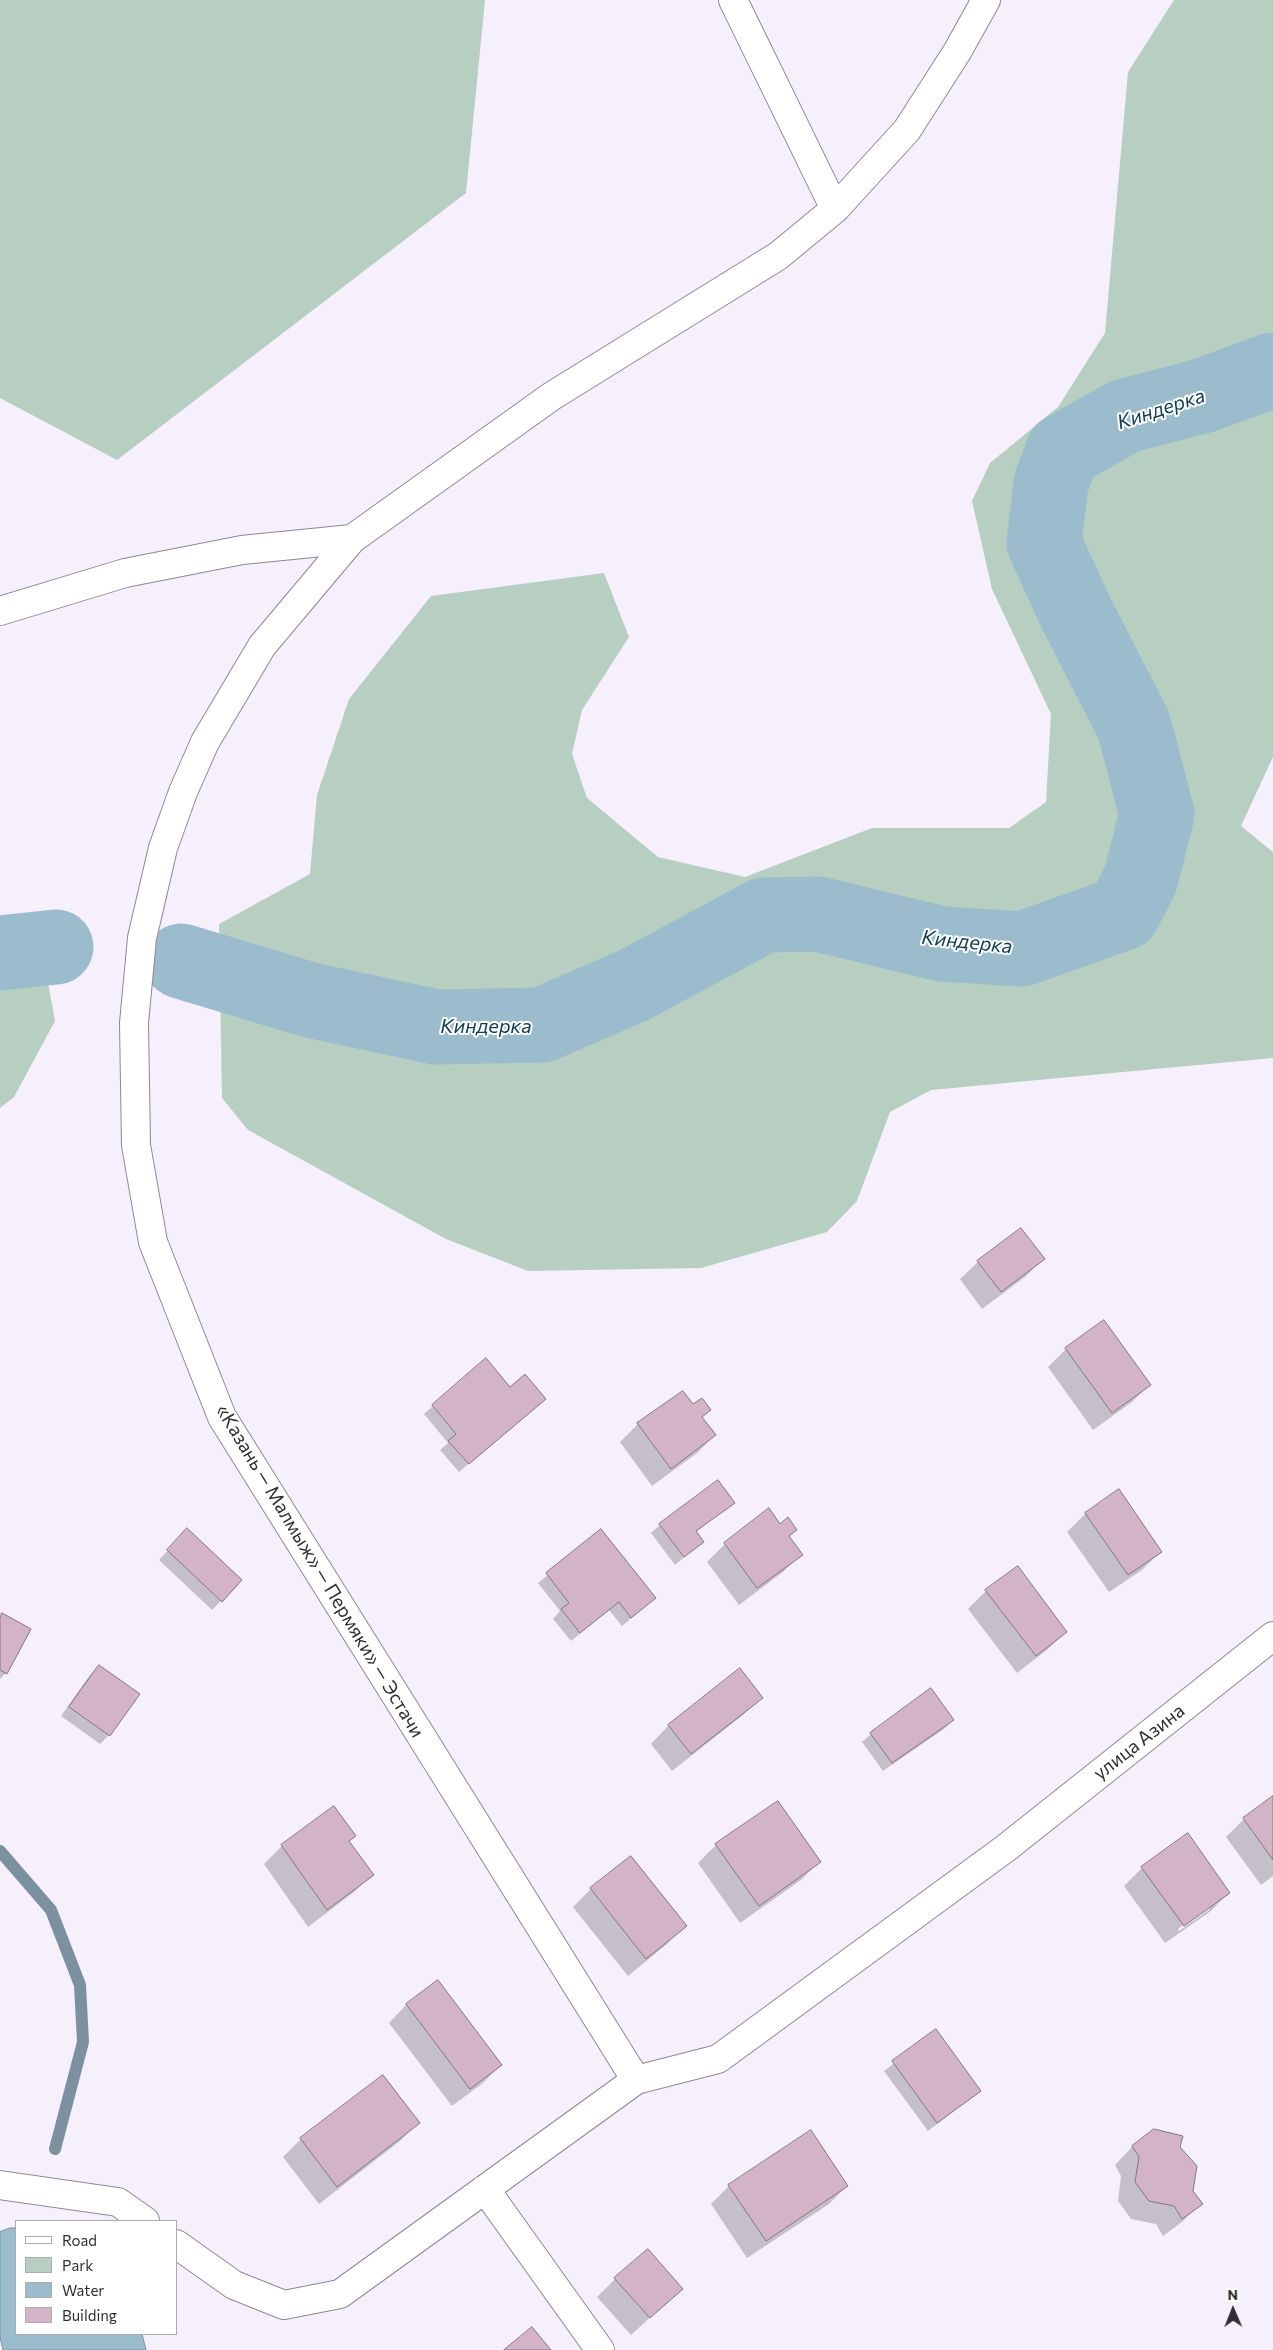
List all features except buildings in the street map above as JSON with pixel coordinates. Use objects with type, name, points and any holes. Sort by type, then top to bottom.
[{"type":"street","points":[[733,0],[835,209]]},
{"type":"street","name":"«Казань — Малмыж» — Пермяки» — Эстачи","points":[[636,2080],[222,1418],[152,1242],[136,1145],[134,1023],[142,938],[163,848],[183,792],[205,742],[262,646],[352,539],[552,396],[778,256],[835,209],[907,130],[957,52],[986,0]]},
{"type":"street","points":[[0,611],[125,573],[242,550],[352,539]]},
{"type":"street","name":"улица Азина","points":[[636,2080],[718,2058],[1006,1848],[1273,1636]]},
{"type":"street","points":[[178,2245],[234,2285],[284,2305],[340,2294],[636,2080]]},
{"type":"street","points":[[0,2185],[118,2202],[144,2220]]},
{"type":"street","points":[[485,2189],[600,2350]]},
{"type":"green space","points":[[0,0],[485,0],[466,193],[117,460],[0,398]]},
{"type":"green space","points":[[1174,0],[1273,0],[1273,757],[1241,826],[1273,852],[1273,1058],[931,1090],[890,1112],[857,1201],[827,1232],[701,1268],[528,1271],[446,1239],[248,1130],[222,1098],[219,924],[310,874],[317,795],[349,699],[431,596],[604,573],[629,637],[582,710],[572,754],[587,798],[658,857],[745,877],[872,828],[1009,828],[1046,802],[1051,714],[992,589],[972,501],[990,463],[1058,407],[1105,333],[1128,72]]},
{"type":"green space","points":[[0,958],[47,977],[55,1021],[14,1097],[0,1108]]},
{"type":"water","points":[[15,2228],[15,2335],[142,2335],[146,2350],[3,2350],[0,2337],[0,2232]]},
{"type":"waterway","name":"Киндерка","points":[[181,961],[310,1000],[436,1027],[542,1025],[634,985],[764,915],[818,914],[942,944],[1022,949],[1123,913],[1141,878],[1157,814],[1134,726],[1075,611],[1044,543],[1051,483],[1063,451],[1125,416],[1202,396],[1273,370]]},
{"type":"waterway","name":"Киндерка","points":[[0,953],[56,947]]},
{"type":"waterway","points":[[0,1851],[51,1910],[80,1985],[83,2042],[55,2149]]}]
